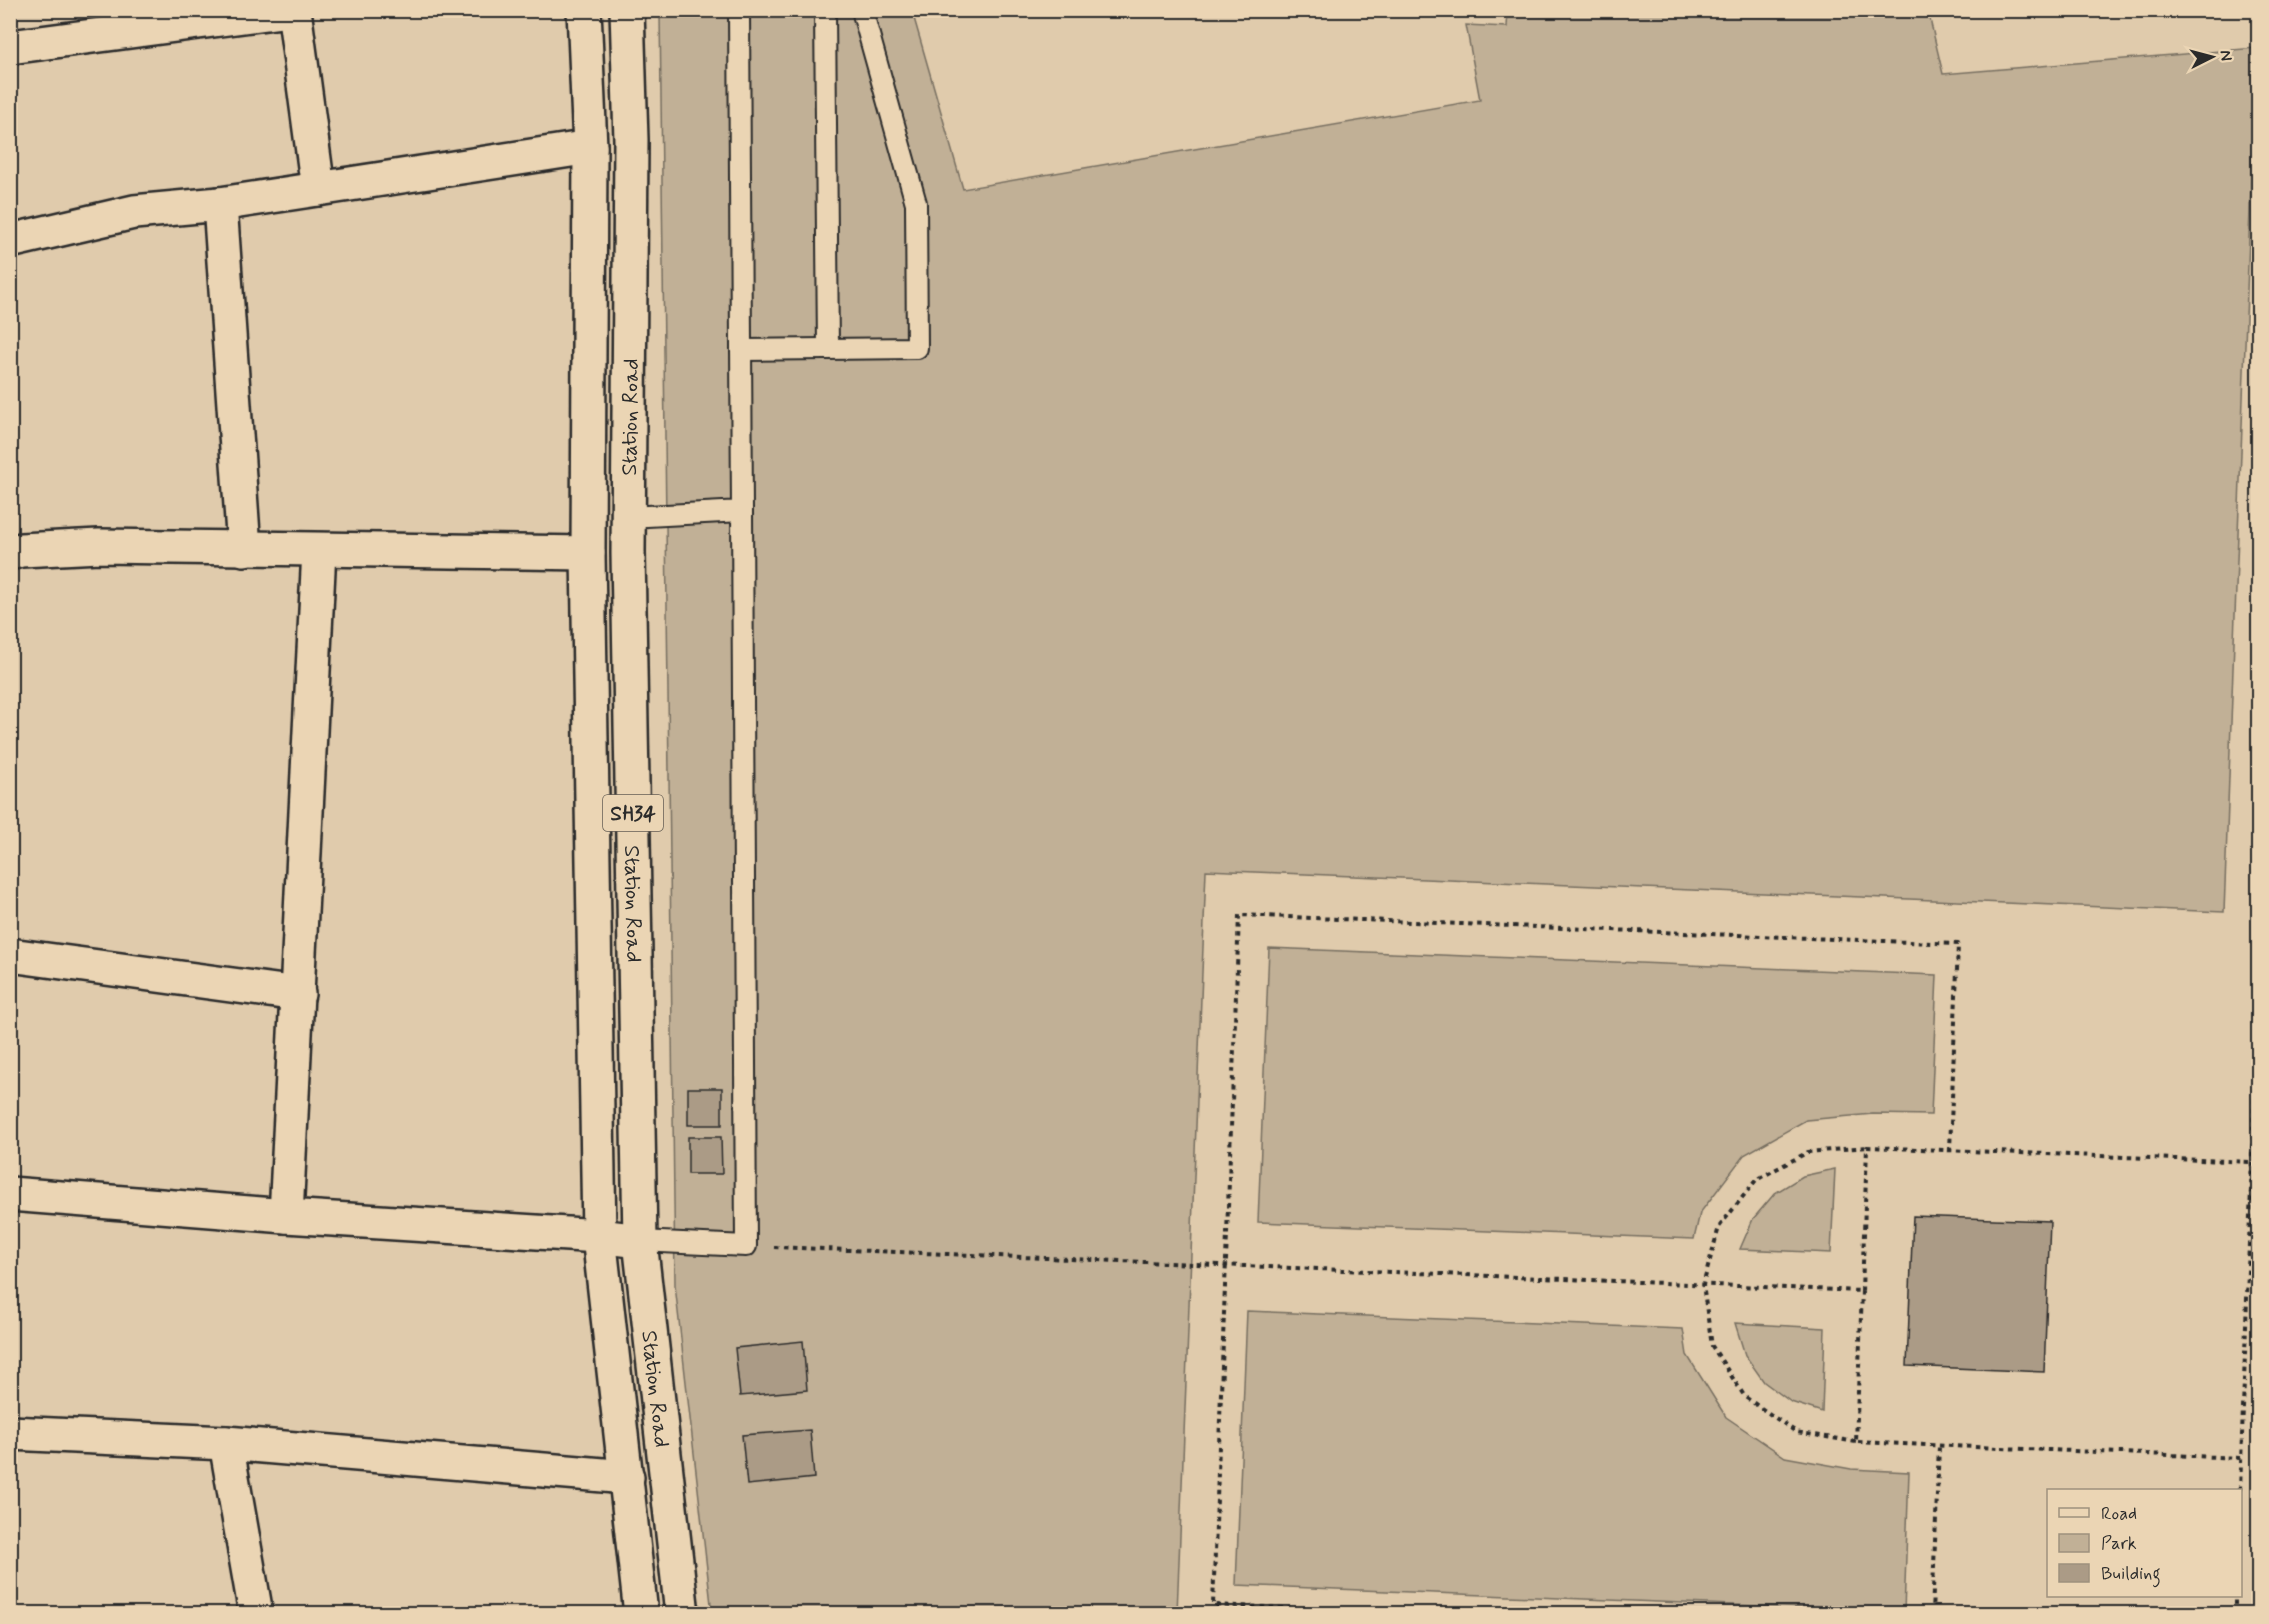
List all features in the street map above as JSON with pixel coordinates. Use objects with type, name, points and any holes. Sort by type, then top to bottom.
[{"type":"street","points":[[10,47],[291,10],[318,189]]},
{"type":"street","name":"Station Road","points":[[584,10],[590,147],[588,553],[599,1236],[641,1614]]},
{"type":"street","name":"Station Road","points":[[627,10],[631,140],[628,517],[640,1241],[682,1614]]},
{"type":"street","points":[[10,241],[134,212],[220,204],[590,147]]},
{"type":"street","points":[[220,204],[244,549]]},
{"type":"street","points":[[10,553],[21,550],[99,546],[588,553]]},
{"type":"street","points":[[286,1216],[319,550]]},
{"type":"street","points":[[10,956],[298,994]]},
{"type":"street","points":[[10,1194],[286,1216],[599,1236],[640,1241]]},
{"type":"street","points":[[10,1433],[226,1443],[627,1477]]},
{"type":"street","points":[[226,1443],[256,1614]]},
{"type":"lane","points":[[640,1241],[746,1246],[739,10]]},
{"type":"lane","points":[[825,10],[828,349]]},
{"type":"lane","points":[[741,350],[917,348],[916,203],[862,10]]},
{"type":"lane","points":[[628,517],[742,511]]},
{"type":"path","points":[[1426,1614],[1213,1605],[1239,915],[1958,944],[1950,1150]]},
{"type":"path","points":[[2240,1489],[2259,997]]},
{"type":"path","points":[[2241,1458],[1856,1442],[1796,1432],[1745,1398],[1712,1346],[1703,1285],[1719,1227],[1755,1180],[1808,1152],[1867,1147],[2252,1162]]},
{"type":"path","points":[[1856,1442],[1867,1147]]},
{"type":"path","points":[[746,1246],[1862,1291]]},
{"type":"path","points":[[1932,1614],[1939,1446]]},
{"type":"path","points":[[2235,1597],[2235,1614]]},
{"type":"green space","points":[[660,11],[912,11],[963,189],[1480,100],[1466,25],[1507,27],[1508,11],[1928,11],[1943,74],[2256,48],[2224,912],[1206,870],[1177,1613],[712,1613],[675,1285]]},
{"type":"green space","points":[[1269,948],[1937,975],[1931,1115],[1873,1114],[1806,1120],[1744,1155],[1700,1213],[1694,1239],[1258,1222]]},
{"type":"green space","points":[[1835,1169],[1831,1253],[1740,1249],[1753,1219],[1775,1193],[1803,1176]]},
{"type":"green space","points":[[1247,1311],[1683,1329],[1687,1355],[1726,1417],[1785,1457],[1851,1469],[1909,1472],[1904,1612],[1236,1585]]},
{"type":"green space","points":[[1735,1323],[1825,1328],[1822,1412],[1791,1402],[1764,1382],[1745,1355]]},
{"type":"building","points":[[688,1088],[722,1088],[722,1125],[688,1125]]},
{"type":"building","points":[[688,1137],[721,1137],[722,1174],[688,1174]]},
{"type":"building","points":[[1913,1216],[2050,1221],[2044,1372],[1907,1366]]},
{"type":"building","points":[[803,1341],[807,1390],[740,1396],[735,1348]]},
{"type":"building","points":[[810,1430],[814,1478],[747,1485],[742,1435]]}]
